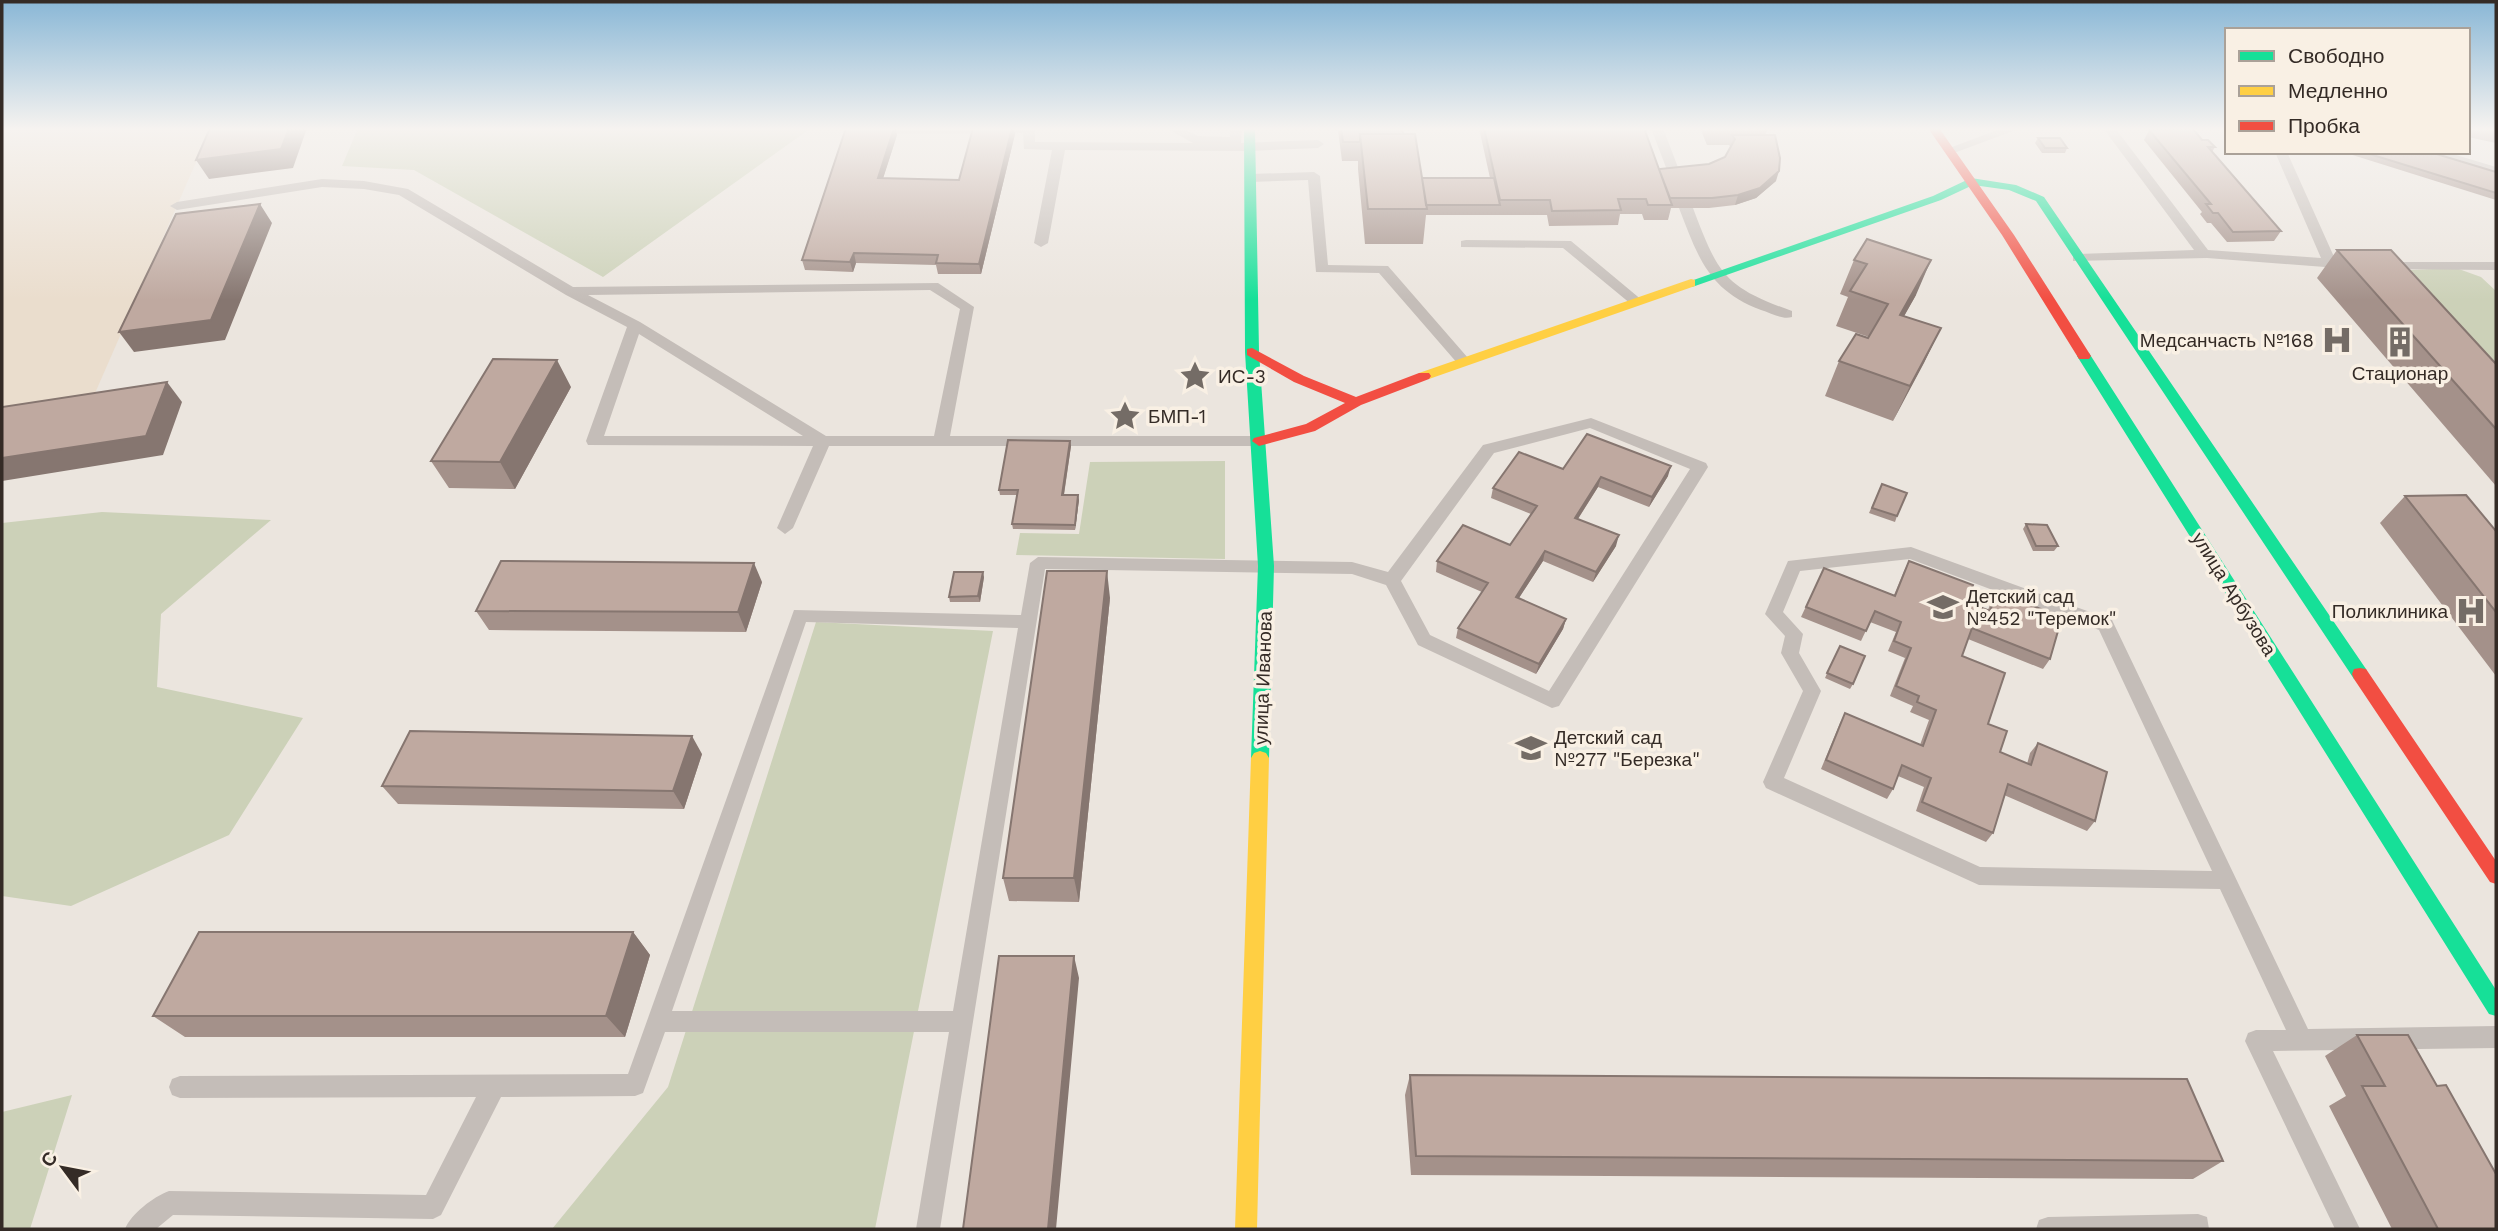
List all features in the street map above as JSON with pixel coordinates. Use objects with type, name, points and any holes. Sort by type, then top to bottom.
[{"type":"main road","name":"улица Иванова","points":[[1246,1229],[1266,566],[1252,352],[1250,185]]},
{"type":"main road","points":[[1259,441],[1310,428],[1356,402],[1463,360],[1937,198],[1961,185]]},
{"type":"main road","name":"улица Арбузова","points":[[1973,185],[2008,235],[2496,1007]]},
{"type":"main road","points":[[2001,185],[2012,187],[2040,200],[2496,876]]},
{"type":"main road","points":[[1252,352],[1299,379],[1356,402]]},
{"type":"main road","points":[[2467,960],[2486,960]]},
{"type":"lane","points":[[177,206],[307,185]]},
{"type":"lane","points":[[366,185],[403,192],[571,292],[635,325],[822,441]]},
{"type":"lane","points":[[1041,243],[1052,185]]},
{"type":"lane","points":[[1315,185],[1321,269],[1382,269],[1463,360]]},
{"type":"lane","points":[[2152,185],[2204,254]]},
{"type":"lane","points":[[2296,185],[2330,263]]},
{"type":"lane","points":[[1686,208],[1713,273],[1734,293],[1787,314]]},
{"type":"lane","points":[[1466,244],[1566,244],[1636,300]]},
{"type":"lane","points":[[2078,258],[2121,259],[2204,254],[2286,257],[2367,266],[2493,269]]},
{"type":"lane","points":[[571,292],[933,286],[967,307],[941,441]]},
{"type":"lane","points":[[635,325],[594,441],[1259,441]]},
{"type":"lane","points":[[928,1229],[1038,563],[1352,568],[1392,580],[1424,640],[1552,701],[1700,467],[1591,423],[1489,449],[1392,580]]},
{"type":"lane","points":[[785,528],[822,441]]},
{"type":"lane","points":[[2226,880],[1979,876],[1773,782],[1812,691],[1790,653],[1794,634],[1774,614],[1794,565],[1912,553],[2106,625],[2302,1040]]},
{"type":"lane","points":[[180,1087],[635,1085],[800,615],[1028,622]]},
{"type":"lane","points":[[657,1021],[962,1021]]},
{"type":"lane","points":[[2348,1229],[2256,1041],[2496,1037]]},
{"type":"lane","points":[[137,1229],[169,1203],[433,1207],[494,1086]]},
{"type":"lane","points":[[2048,1229],[2198,1226]]},
{"type":"green space","points":[[441,185],[731,185],[603,277]]},
{"type":"green space","points":[[2456,268],[2481,277],[2496,291],[2496,390],[2388,271]]},
{"type":"green space","points":[[1225,461],[1225,559],[1016,555],[1020,533],[1079,534],[1090,462]]},
{"type":"green space","points":[[102,512],[271,520],[161,614],[157,687],[303,718],[229,835],[71,906],[2,896],[2,523]]},
{"type":"green space","points":[[816,622],[993,631],[875,1229],[552,1229],[668,1087]]},
{"type":"green space","points":[[72,1095],[30,1229],[2,1229],[2,1112]]},
{"type":"shaded area","points":[[2,185],[186,185],[92,400],[2,413]]},
{"type":"building","points":[[827,185],[998,185],[979,264],[936,263],[938,255],[854,253],[850,262],[802,260]]},
{"type":"building","points":[[1365,185],[1423,185],[1427,209],[1368,209]]},
{"type":"building","points":[[1423,185],[1496,185],[1500,205],[1426,205]]},
{"type":"building","points":[[1497,185],[1665,185],[1672,205],[1648,205],[1646,199],[1618,199],[1621,210],[1552,211],[1550,200],[1500,200]]},
{"type":"building","points":[[1665,185],[1763,185],[1738,195],[1670,198]]},
{"type":"building","points":[[2195,185],[2241,185],[2281,231],[2233,232],[2218,213],[2213,213],[2206,204],[2211,204]]},
{"type":"building","points":[[2471,185],[2496,185],[2496,193]]},
{"type":"building","points":[[260,204],[211,320],[119,332],[176,214]]},
{"type":"building","points":[[1867,239],[1931,260],[1900,315],[1941,328],[1910,386],[1839,361],[1856,334],[1868,338],[1888,304],[1850,291],[1867,264],[1854,260]]},
{"type":"building","points":[[2337,250],[2391,250],[2496,364],[2496,429]]},
{"type":"building","points":[[493,359],[557,360],[500,462],[431,461]]},
{"type":"building","points":[[167,382],[146,436],[2,458],[2,407]]},
{"type":"building","points":[[1587,434],[1671,466],[1652,497],[1601,477],[1575,518],[1619,535],[1596,572],[1545,551],[1516,597],[1566,619],[1539,664],[1458,628],[1488,583],[1437,561],[1463,525],[1510,545],[1537,506],[1493,488],[1519,452],[1563,469]]},
{"type":"building","points":[[1008,440],[1070,441],[1062,495],[1078,495],[1075,525],[1012,524],[1018,490],[999,490]]},
{"type":"building","points":[[1882,484],[1907,493],[1897,516],[1872,508]]},
{"type":"building","points":[[2466,495],[2496,531],[2496,612],[2405,496]]},
{"type":"building","points":[[2026,524],[2047,525],[2058,546],[2036,546]]},
{"type":"building","points":[[501,561],[754,563],[738,612],[476,611]]},
{"type":"building","points":[[1909,561],[1973,585],[1966,602],[1990,611],[1997,592],[2062,617],[2050,659],[1972,628],[1962,656],[2005,673],[1988,724],[2007,731],[2000,752],[2031,765],[2038,743],[2107,772],[2095,821],[2008,784],[1993,833],[1922,802],[1931,778],[1902,765],[1893,789],[1826,760],[1845,713],[1923,746],[1936,710],[1917,702],[1919,696],[1896,686],[1911,648],[1894,641],[1901,622],[1875,611],[1866,631],[1806,607],[1824,568],[1895,596]]},
{"type":"building","points":[[1047,571],[1107,571],[1074,878],[1003,878]]},
{"type":"building","points":[[954,572],[983,572],[978,596],[949,597]]},
{"type":"building","points":[[1840,646],[1865,656],[1853,684],[1827,673]]},
{"type":"building","points":[[410,731],[692,736],[673,791],[382,786]]},
{"type":"building","points":[[199,932],[633,932],[606,1016],[153,1016]]},
{"type":"building","points":[[999,956],[1074,956],[1048,1229],[963,1229]]},
{"type":"building","points":[[2357,1035],[2408,1035],[2437,1086],[2446,1085],[2496,1174],[2496,1229],[2438,1229],[2362,1086],[2385,1086]]},
{"type":"building","points":[[1410,1075],[2187,1079],[2223,1161],[1416,1156]]},
{"type":"traffic: fast","points":[[1250,185],[1252,352],[1266,566],[1260,758]]},
{"type":"traffic: fast","points":[[1691,283],[1937,198],[1962,185]]},
{"type":"traffic: fast","points":[[2001,185],[2040,199],[2360,674]]},
{"type":"traffic: fast","points":[[2084,356],[2496,1007]]},
{"type":"traffic: slow","points":[[1424,376],[1691,283]]},
{"type":"traffic: slow","points":[[1246,1229],[1260,758]]},
{"type":"traffic: jam","points":[[1973,185],[2008,235],[2084,356]]},
{"type":"traffic: jam","points":[[1252,352],[1299,379],[1356,402]]},
{"type":"traffic: jam","points":[[1259,441],[1310,428],[1356,402],[1424,376]]},
{"type":"traffic: jam","points":[[2360,674],[2496,876]]},
{"type":"place","name":"Медсанчасть №168","points":[[2337,340]]},
{"type":"place","name":"Стационар","points":[[2400,342]]},
{"type":"place","name":"ИС-3","points":[[1195,376]]},
{"type":"place","name":"БМП-1","points":[[1125,416]]},
{"type":"place","name":"Детский сад №452 \"Теремок\"","points":[[1943,607]]},
{"type":"place","name":"Поликлиника","points":[[2471,611]]},
{"type":"place","name":"Детский сад №277 \"Березка\"","points":[[1531,748]]}]
